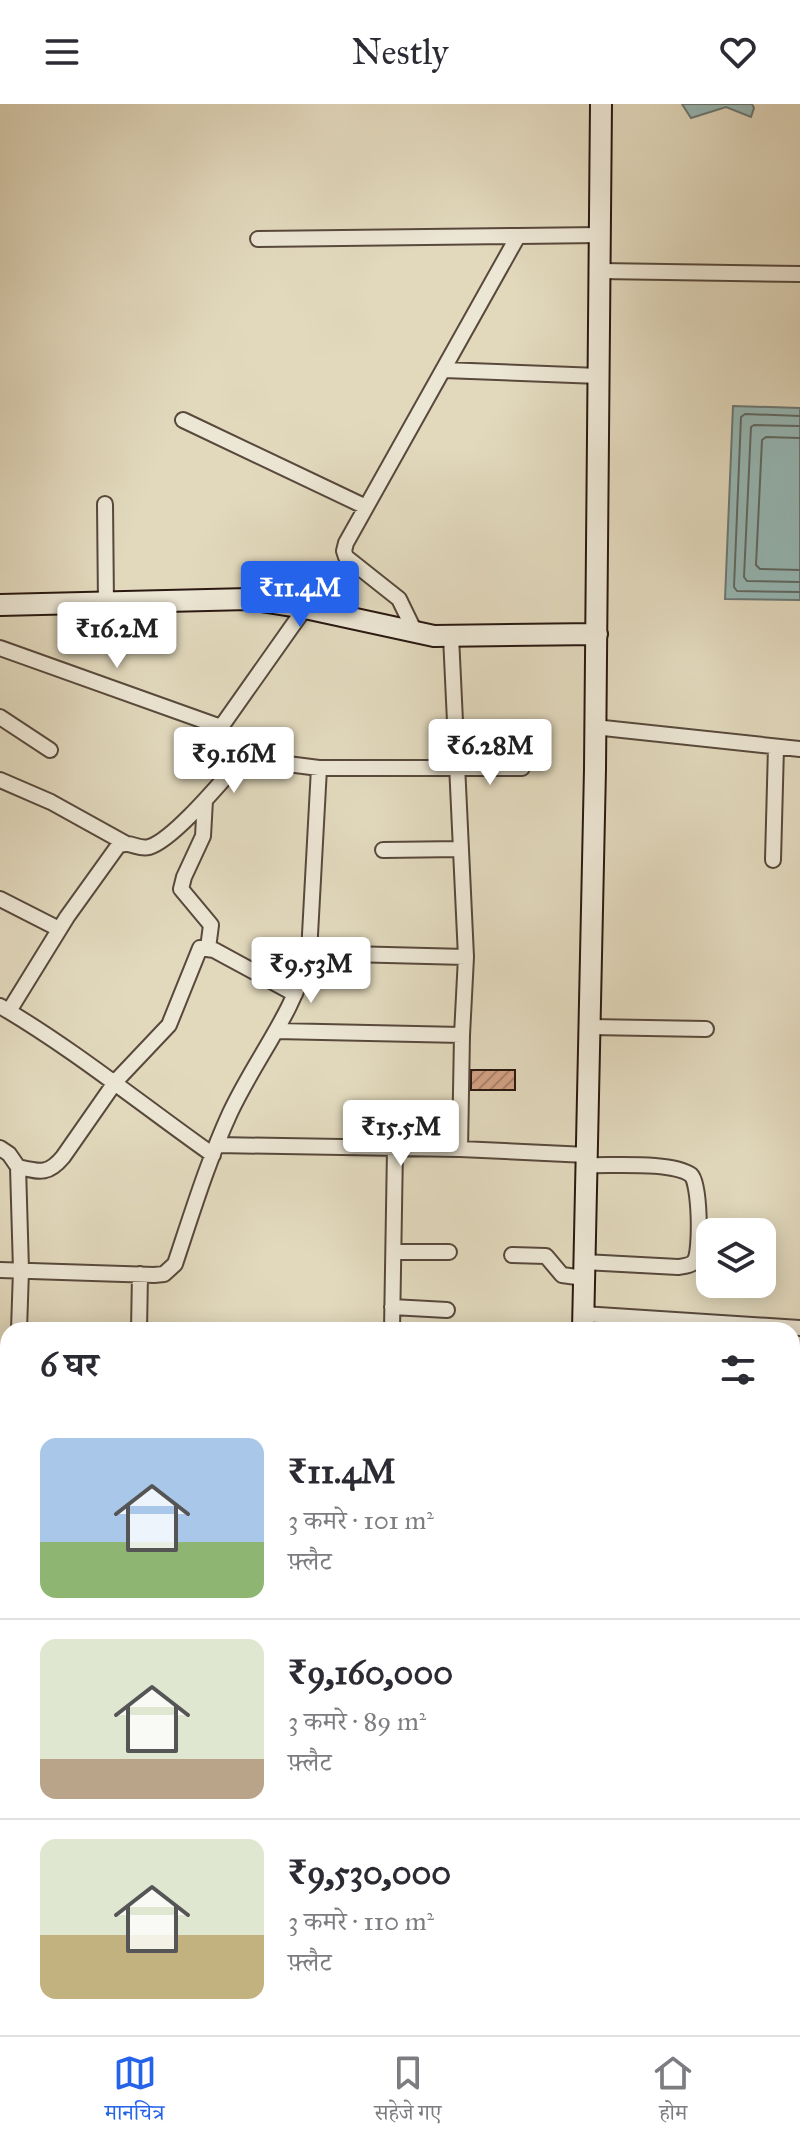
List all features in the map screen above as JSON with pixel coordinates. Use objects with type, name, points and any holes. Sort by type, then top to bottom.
[{"type":"main road","points":[[583,1322],[597,634],[601,104]]},
{"type":"main road","points":[[0,605],[249,599],[305,608],[416,634],[597,634]]},
{"type":"street","points":[[258,239],[600,235]]},
{"type":"street","points":[[416,634],[399,599],[346,557],[344,551],[518,236]]},
{"type":"street","points":[[601,271],[800,274]]},
{"type":"street","points":[[444,370],[599,376]]},
{"type":"street","points":[[183,420],[366,507]]},
{"type":"street","points":[[105,504],[106,604]]},
{"type":"street","points":[[221,727],[305,608]]},
{"type":"street","points":[[451,636],[466,957],[460,1149]]},
{"type":"street","points":[[0,648],[221,727],[235,747],[256,760],[319,768],[522,768]]},
{"type":"street","points":[[0,717],[50,750]]},
{"type":"street","points":[[594,727],[800,749]]},
{"type":"street","points":[[773,860],[776,747]]},
{"type":"street","points":[[0,780],[51,802],[125,843],[149,847],[205,800],[245,755]]},
{"type":"street","points":[[0,1270],[164,1274],[175,1264],[231,1111],[303,979],[309,953],[319,768]]},
{"type":"street","points":[[205,800],[203,836],[181,889],[211,925],[208,948]]},
{"type":"street","points":[[125,843],[113,853],[4,1009],[116,1081],[141,1104],[215,1150],[460,1149],[675,1168],[695,1179],[698,1237],[696,1259],[691,1264],[584,1270],[562,1275],[546,1256],[512,1255]]},
{"type":"street","points":[[383,850],[461,849]]},
{"type":"street","points":[[0,899],[59,929]]},
{"type":"street","points":[[18,1167],[44,1171],[54,1168],[116,1081],[169,1025],[200,948],[208,948],[295,994]]},
{"type":"street","points":[[309,953],[466,957]]},
{"type":"street","points":[[590,1027],[706,1029]]},
{"type":"street","points":[[276,1031],[462,1035]]},
{"type":"street","points":[[0,1148],[9,1154],[18,1167],[19,1322]]},
{"type":"street","points":[[392,1322],[395,1149]]},
{"type":"street","points":[[394,1252],[449,1252]]},
{"type":"street","points":[[139,1322],[140,1274]]},
{"type":"street","points":[[392,1307],[447,1310]]},
{"type":"street","points":[[800,1523],[800,1545]]},
{"type":"water","points":[[682,104],[752,104],[754,108],[751,117],[726,107],[691,118]]},
{"type":"water","points":[[733,406],[800,408],[800,600],[725,599]]},
{"type":"building","points":[[471,1070],[515,1070],[515,1090],[471,1090]]}]
